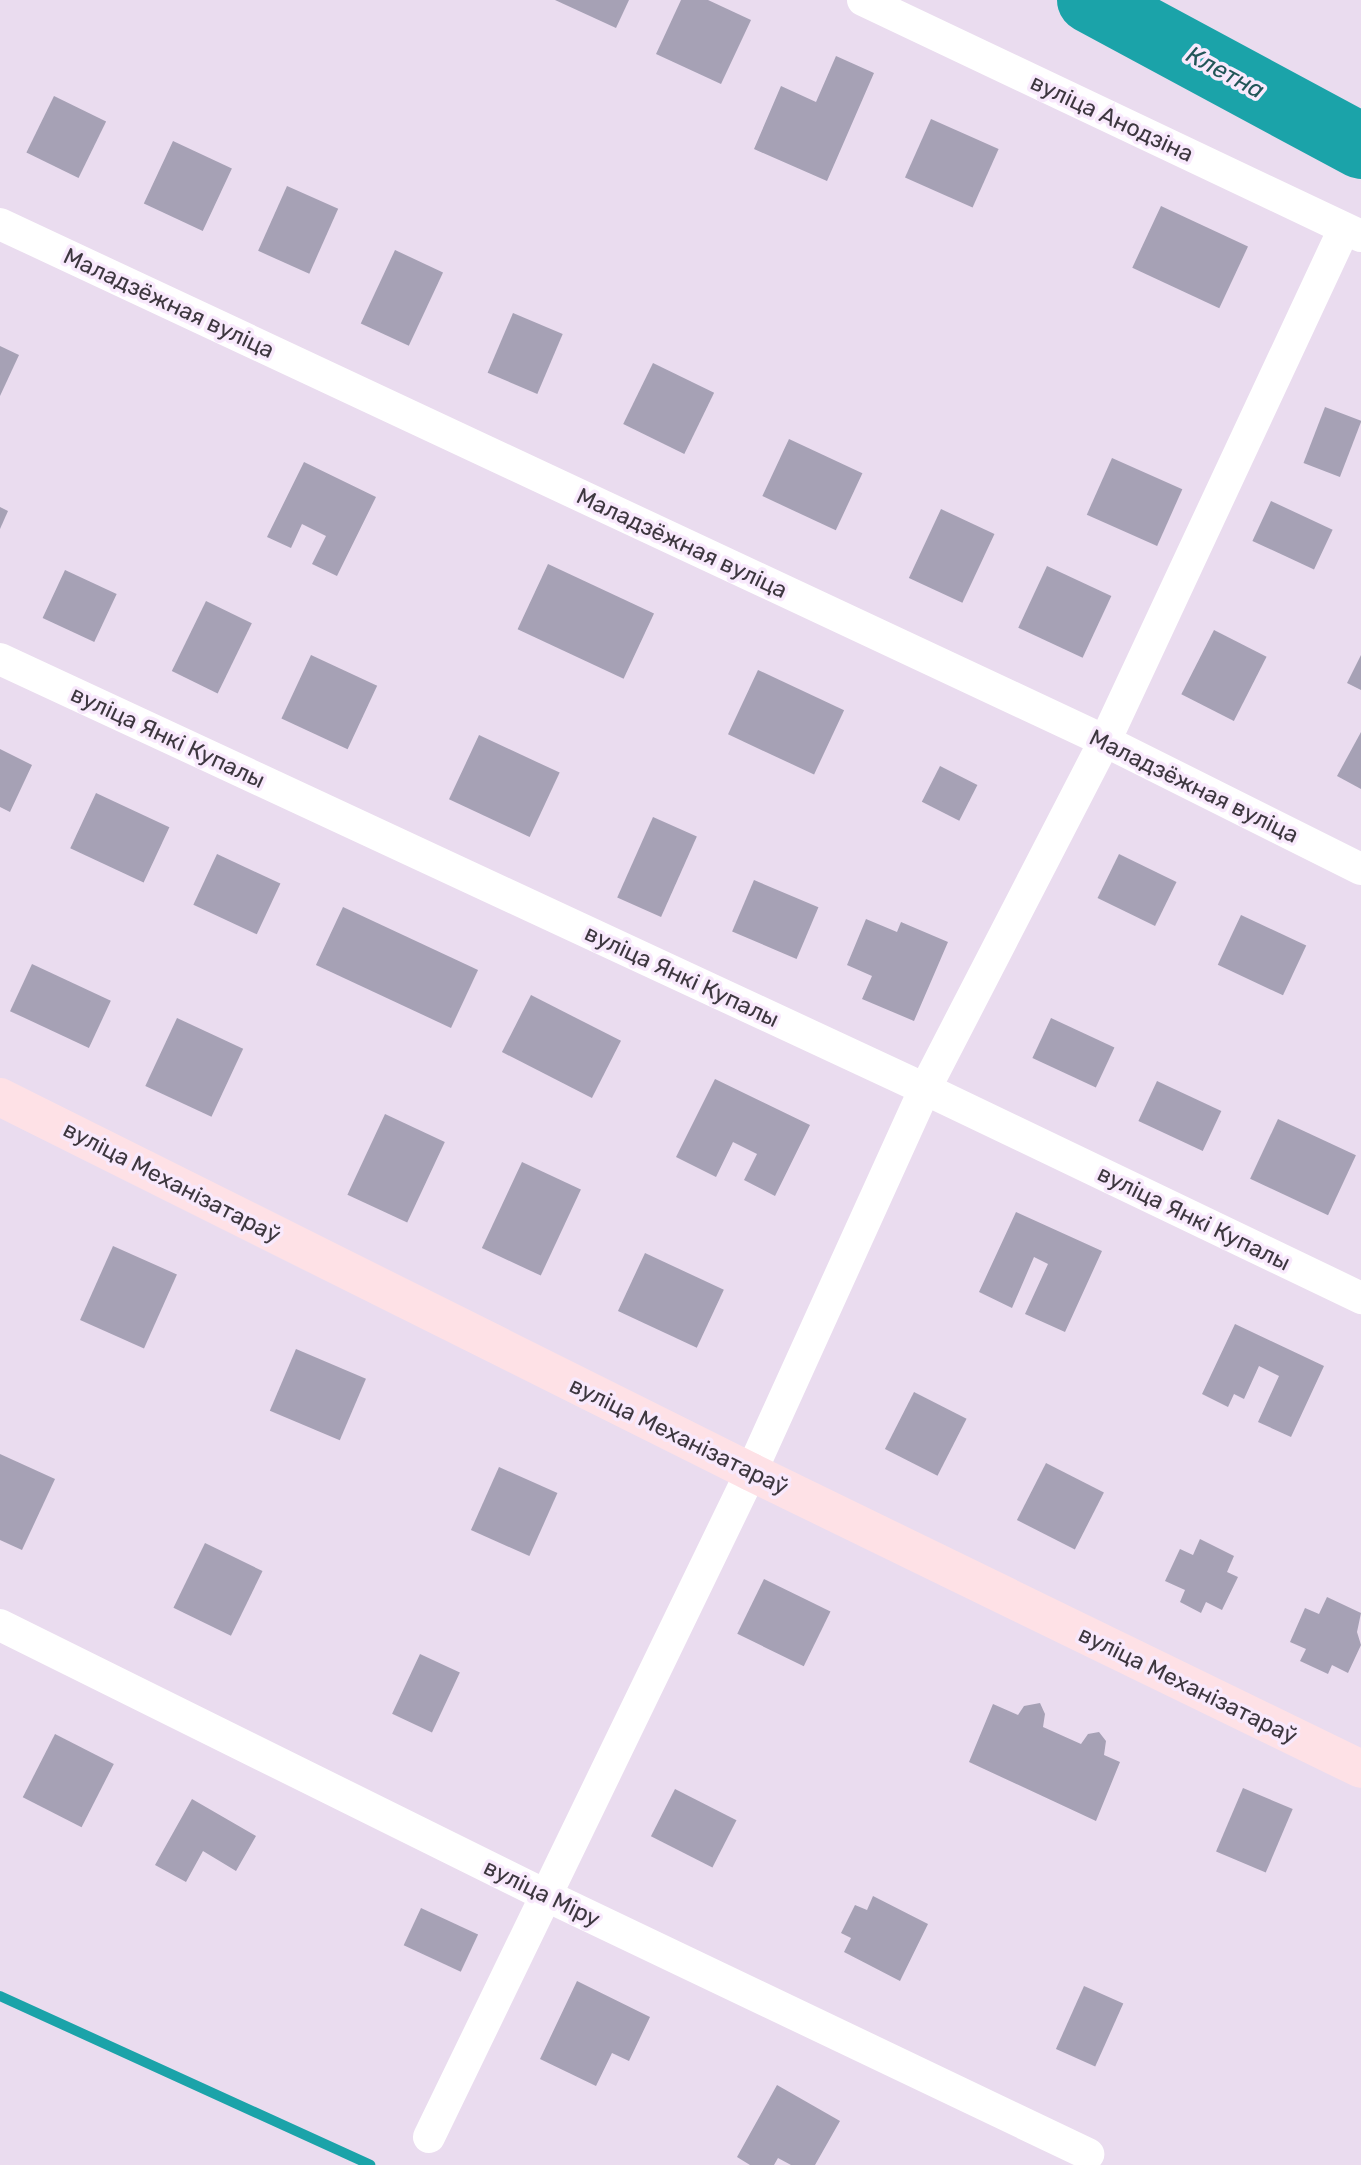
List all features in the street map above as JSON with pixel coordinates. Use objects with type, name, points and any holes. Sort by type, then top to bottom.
[{"type":"street","name":"вуліца Анодзіна","points":[[863,0],[1353,232]]},
{"type":"street","name":"Маладзёжная вуліца","points":[[0,224],[1105,741],[1361,869]]},
{"type":"street","points":[[429,2137],[751,1472],[925,1089],[1105,741],[1353,232]]},
{"type":"street","name":"вуліца Янкі Купалы","points":[[0,659],[925,1089],[1361,1298]]},
{"type":"street","name":"вуліца Механізатараў","points":[[0,1097],[751,1472],[1361,1769]]},
{"type":"street","name":"вуліца Міру","points":[[0,1625],[545,1895],[1088,2154]]},
{"type":"building","points":[[555,0],[629,0],[616,28]]},
{"type":"building","points":[[681,0],[708,0],[751,20],[721,84],[656,54]]},
{"type":"building","points":[[836,56],[874,73],[827,181],[754,149],[781,86],[816,102]]},
{"type":"building","points":[[54,96],[106,121],[79,178],[26,153]]},
{"type":"building","points":[[931,119],[999,149],[973,208],[905,177]]},
{"type":"building","points":[[173,141],[232,168],[203,231],[144,204]]},
{"type":"building","points":[[287,186],[338,209],[309,274],[258,251]]},
{"type":"building","points":[[1161,206],[1248,247],[1219,308],[1132,268]]},
{"type":"building","points":[[395,250],[443,272],[409,346],[361,323]]},
{"type":"building","points":[[513,313],[563,334],[537,394],[488,373]]},
{"type":"building","points":[[0,346],[19,355],[0,396]]},
{"type":"building","points":[[653,363],[714,393],[684,454],[623,424]]},
{"type":"building","points":[[1325,407],[1361,421],[1340,477],[1303,463]]},
{"type":"building","points":[[789,439],[862,473],[836,530],[762,496]]},
{"type":"building","points":[[1112,458],[1182,489],[1157,546],[1087,515]]},
{"type":"building","points":[[304,462],[376,497],[337,576],[312,564],[326,536],[302,524],[291,548],[267,537]]},
{"type":"building","points":[[1271,501],[1333,530],[1314,570],[1252,541]]},
{"type":"building","points":[[0,507],[8,511],[0,529]]},
{"type":"building","points":[[941,509],[994,534],[962,603],[909,578]]},
{"type":"building","points":[[548,564],[654,613],[624,679],[518,629]]},
{"type":"building","points":[[1047,566],[1111,596],[1083,658],[1018,628]]},
{"type":"building","points":[[65,570],[117,594],[94,642],[43,618]]},
{"type":"building","points":[[206,601],[252,623],[218,693],[172,671]]},
{"type":"building","points":[[1214,630],[1267,657],[1234,721],[1181,694]]},
{"type":"building","points":[[311,655],[377,686],[348,749],[281,718]]},
{"type":"building","points":[[1361,655],[1361,690],[1347,683]]},
{"type":"building","points":[[758,670],[844,710],[814,774],[728,734]]},
{"type":"building","points":[[1361,732],[1361,789],[1337,776]]},
{"type":"building","points":[[479,735],[560,773],[530,837],[449,799]]},
{"type":"building","points":[[0,749],[32,765],[10,812],[0,807]]},
{"type":"building","points":[[940,766],[977,785],[959,821],[922,802]]},
{"type":"building","points":[[96,793],[169,827],[144,883],[70,848]]},
{"type":"building","points":[[653,817],[697,837],[661,917],[617,897]]},
{"type":"building","points":[[217,854],[280,884],[257,934],[193,905]]},
{"type":"building","points":[[1119,854],[1177,882],[1155,926],[1098,898]]},
{"type":"building","points":[[754,880],[818,907],[797,959],[732,932]]},
{"type":"building","points":[[343,907],[478,970],[451,1028],[316,965]]},
{"type":"building","points":[[1241,915],[1306,945],[1283,995],[1218,965]]},
{"type":"building","points":[[866,919],[897,932],[901,922],[948,942],[914,1021],[862,999],[872,976],[847,965]]},
{"type":"building","points":[[32,964],[111,1001],[89,1048],[10,1011]]},
{"type":"building","points":[[531,995],[621,1041],[592,1098],[502,1052]]},
{"type":"building","points":[[177,1018],[243,1049],[211,1117],[145,1086]]},
{"type":"building","points":[[1051,1018],[1114,1048],[1096,1087],[1032,1058]]},
{"type":"building","points":[[715,1079],[810,1125],[775,1196],[744,1180],[757,1154],[733,1142],[716,1177],[676,1157]]},
{"type":"building","points":[[1157,1081],[1221,1111],[1203,1151],[1138,1121]]},
{"type":"building","points":[[385,1114],[445,1142],[407,1223],[347,1195]]},
{"type":"building","points":[[1278,1119],[1356,1155],[1328,1215],[1250,1179]]},
{"type":"building","points":[[522,1162],[581,1189],[541,1276],[482,1248]]},
{"type":"building","points":[[1016,1212],[1102,1251],[1065,1332],[1025,1314],[1048,1264],[1034,1257],[1012,1308],[979,1292]]},
{"type":"building","points":[[113,1246],[177,1274],[144,1348],[80,1320]]},
{"type":"building","points":[[645,1253],[724,1290],[697,1348],[618,1311]]},
{"type":"building","points":[[1235,1324],[1324,1366],[1291,1437],[1258,1422],[1279,1376],[1259,1366],[1244,1399],[1234,1394],[1228,1407],[1202,1394]]},
{"type":"building","points":[[296,1349],[366,1379],[340,1440],[270,1411]]},
{"type":"building","points":[[914,1392],[967,1419],[938,1476],[885,1449]]},
{"type":"building","points":[[0,1454],[55,1479],[22,1550],[0,1540]]},
{"type":"building","points":[[1046,1463],[1104,1493],[1075,1550],[1017,1520]]},
{"type":"building","points":[[499,1467],[557,1493],[529,1556],[471,1530]]},
{"type":"building","points":[[1200,1539],[1234,1556],[1227,1572],[1238,1577],[1222,1610],[1206,1602],[1201,1613],[1180,1602],[1185,1590],[1165,1581],[1180,1549],[1193,1555]]},
{"type":"building","points":[[205,1543],[263,1571],[231,1636],[173,1608]]},
{"type":"building","points":[[764,1579],[831,1611],[804,1666],[737,1634]]},
{"type":"building","points":[[1327,1597],[1361,1613],[1357,1632],[1361,1645],[1348,1673],[1332,1665],[1328,1674],[1300,1661],[1306,1649],[1290,1642],[1305,1608],[1319,1614]]},
{"type":"building","points":[[420,1654],[460,1673],[432,1732],[392,1714]]},
{"type":"building","points":[[1040,1703],[1045,1714],[1043,1727],[1081,1744],[1088,1734],[1099,1732],[1106,1741],[1104,1755],[1120,1762],[1096,1821],[969,1762],[993,1704],[1018,1715],[1024,1706]]},
{"type":"building","points":[[55,1734],[114,1764],[82,1827],[23,1797]]},
{"type":"building","points":[[1243,1788],[1293,1809],[1266,1873],[1216,1852]]},
{"type":"building","points":[[675,1789],[736,1820],[712,1868],[651,1836]]},
{"type":"building","points":[[192,1799],[256,1836],[236,1871],[203,1851],[186,1882],[155,1865]]},
{"type":"building","points":[[873,1896],[928,1924],[900,1981],[844,1952],[851,1938],[841,1933],[855,1905],[867,1910]]},
{"type":"building","points":[[421,1908],[478,1935],[461,1972],[404,1945]]},
{"type":"building","points":[[577,1981],[650,2017],[629,2061],[612,2053],[596,2086],[540,2059]]},
{"type":"building","points":[[1084,1986],[1123,2003],[1095,2067],[1056,2049]]},
{"type":"building","points":[[777,2085],[840,2121],[815,2165],[791,2165],[778,2158],[774,2165],[750,2165],[737,2157]]},
{"type":"waterway","name":"Клетна","points":[[1090,0],[1361,146]]},
{"type":"waterway","points":[[0,1996],[370,2165]]}]
